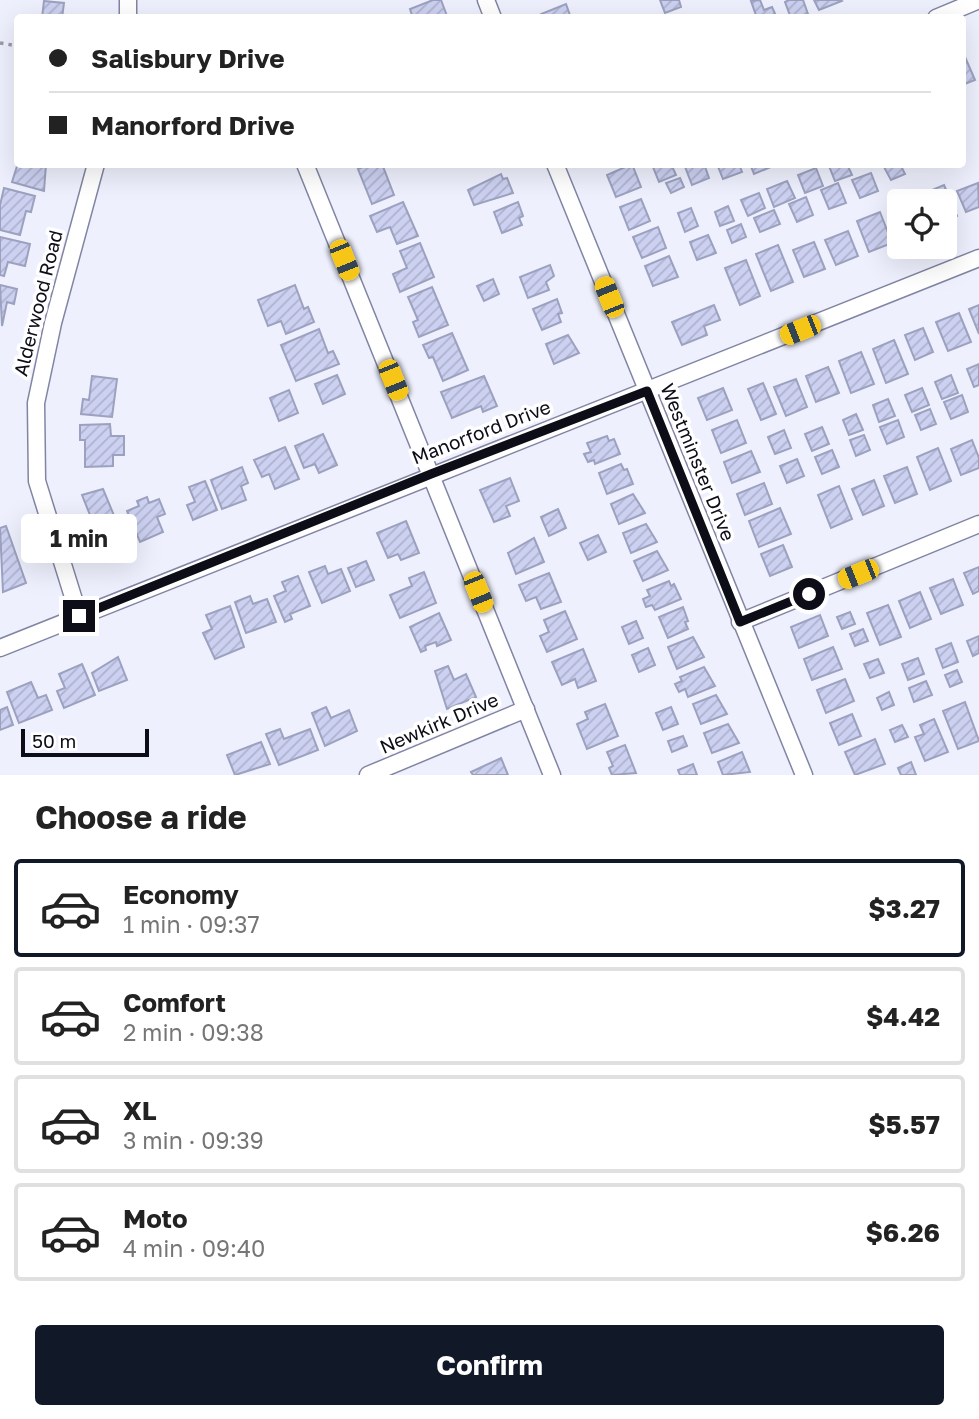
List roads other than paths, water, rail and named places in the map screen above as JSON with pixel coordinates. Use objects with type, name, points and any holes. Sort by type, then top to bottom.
[{"type":"street","points":[[946,14],[979,0]]},
{"type":"street","name":"Alderwood Road","points":[[79,616],[37,481],[36,403],[53,323],[95,168]]},
{"type":"street","points":[[308,168],[552,775]]},
{"type":"street","name":"Westminster Drive","points":[[561,168],[647,391],[804,775]]},
{"type":"street","name":"Manorford Drive","points":[[0,648],[431,474],[979,258]]},
{"type":"street","points":[[740,622],[979,524]]},
{"type":"street","name":"Newkirk Drive","points":[[368,775],[526,709]]}]
